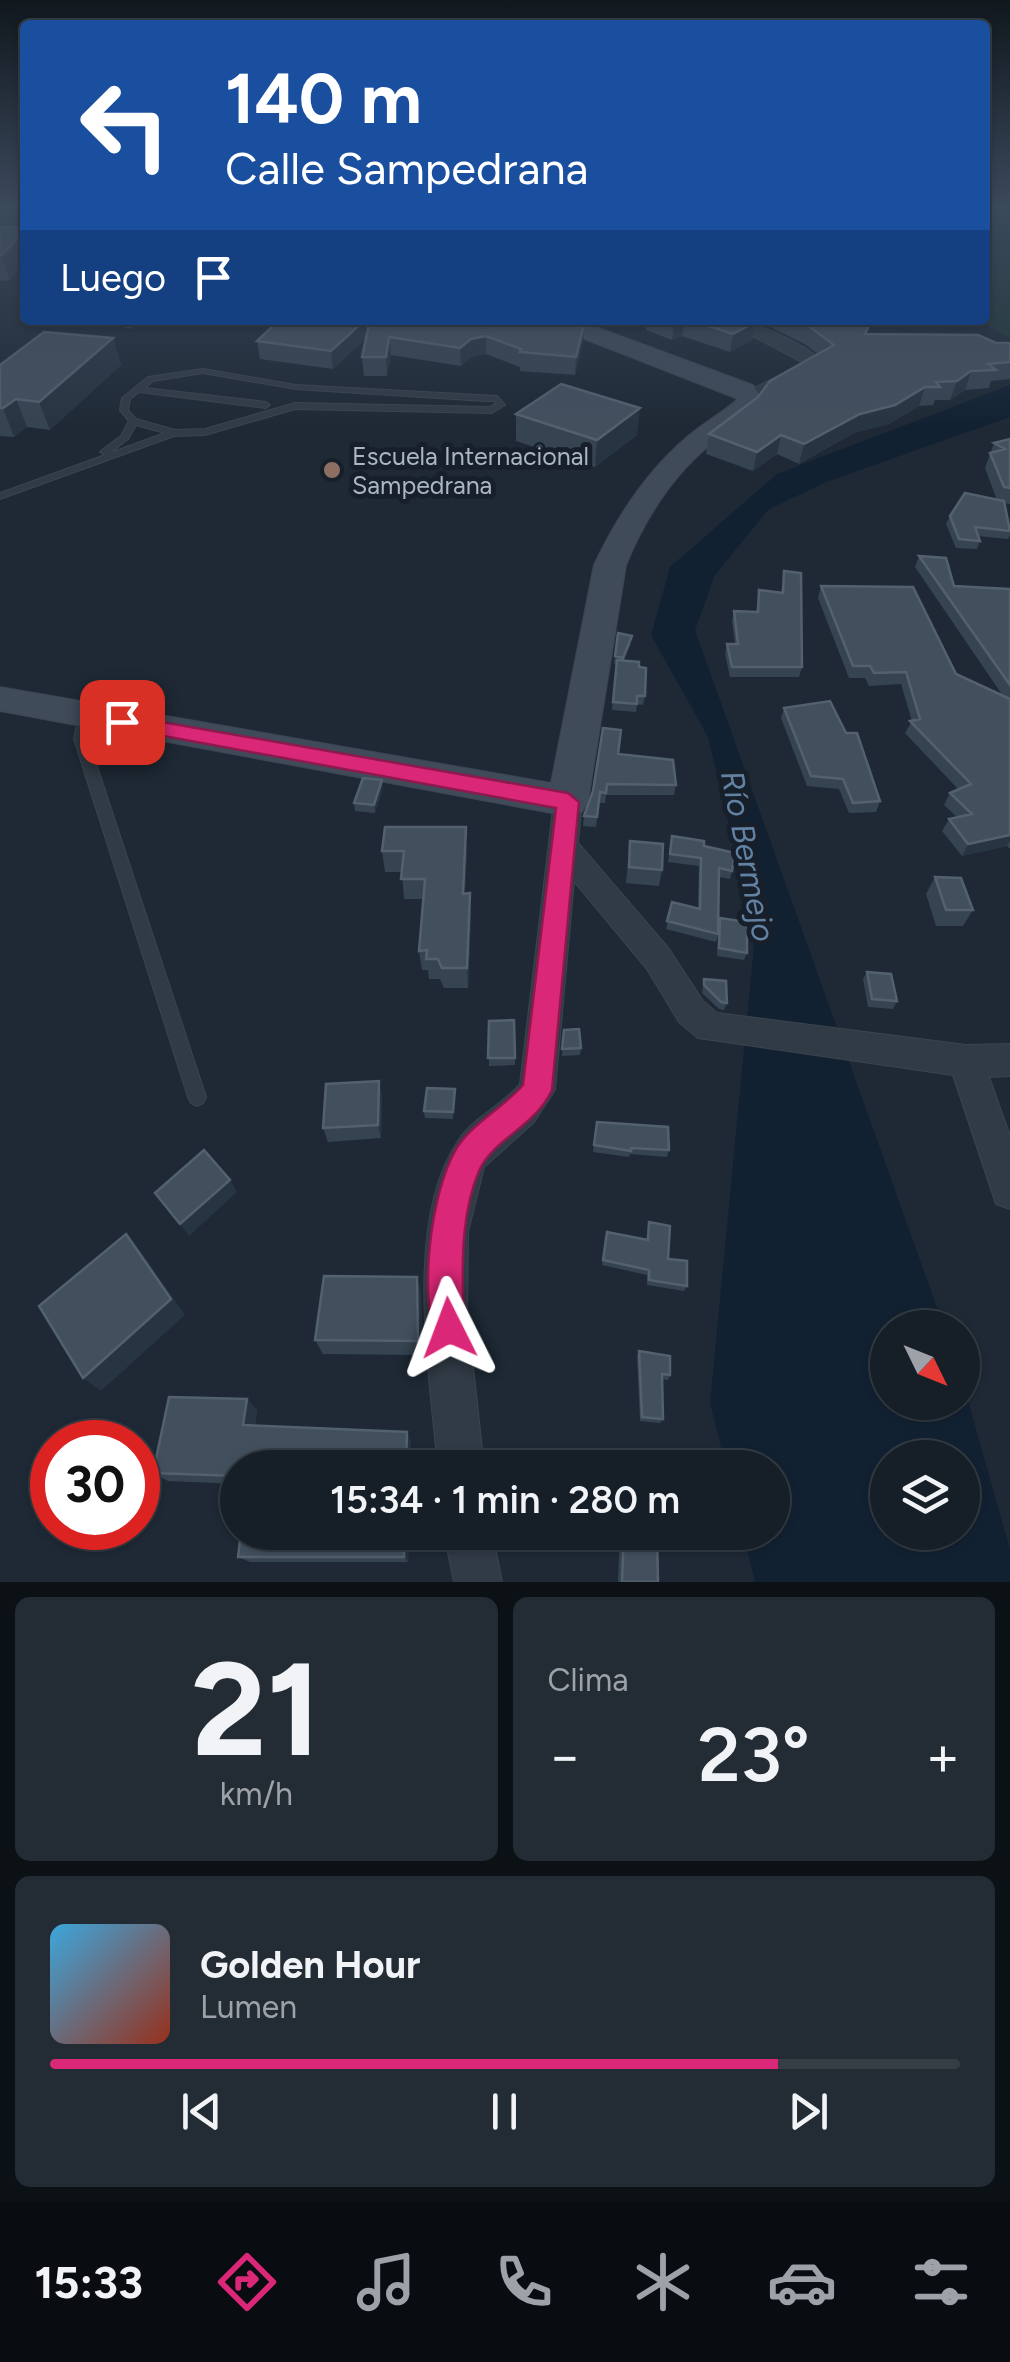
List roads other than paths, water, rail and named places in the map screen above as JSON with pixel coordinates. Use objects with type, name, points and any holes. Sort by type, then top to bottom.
[{"type":"street","points":[[570,325],[751,396]]},
{"type":"street","points":[[459,1450],[446,1294],[450,1215],[468,1158],[493,1130],[514,1118],[537,1090],[562,843],[610,566],[622,534],[639,506],[677,460],[747,405],[751,396],[818,364],[741,325]]},
{"type":"street","points":[[0,699],[568,802]]},
{"type":"street","points":[[562,843],[607,905],[661,963],[688,1012],[710,1027],[966,1061],[1010,1060]]},
{"type":"street","points":[[966,1061],[1010,1190]]},
{"type":"street","points":[[472,1550],[478,1582]]},
{"type":"lane","points":[[0,496],[175,433],[205,432],[295,406],[492,410],[501,406],[497,400],[485,398],[296,388],[203,371],[162,376],[136,388],[126,398],[124,410],[133,421],[175,433]]},
{"type":"lane","points":[[257,415],[273,392],[268,382]]},
{"type":"lane","points":[[136,388],[266,404]]},
{"type":"lane","points":[[74,469],[112,449],[125,437],[133,421]]},
{"type":"lane","points":[[85,715],[81,738],[196,1097]]},
{"type":"water","name":"Río Bermejo","points":[[1010,385],[1010,417],[829,481],[769,509],[715,575],[695,630],[938,1310],[870,1310],[870,1420],[973,1420],[979,1440],[870,1440],[870,1550],[980,1550],[980,1443],[1010,1549],[1010,1582],[755,1582],[747,1550],[790,1550],[790,1450],[722,1450],[710,1403],[755,934],[708,737],[651,635],[670,567],[777,474]]},
{"type":"place","name":"Escuela Internacional Sampedrana","points":[[332,470]]}]
